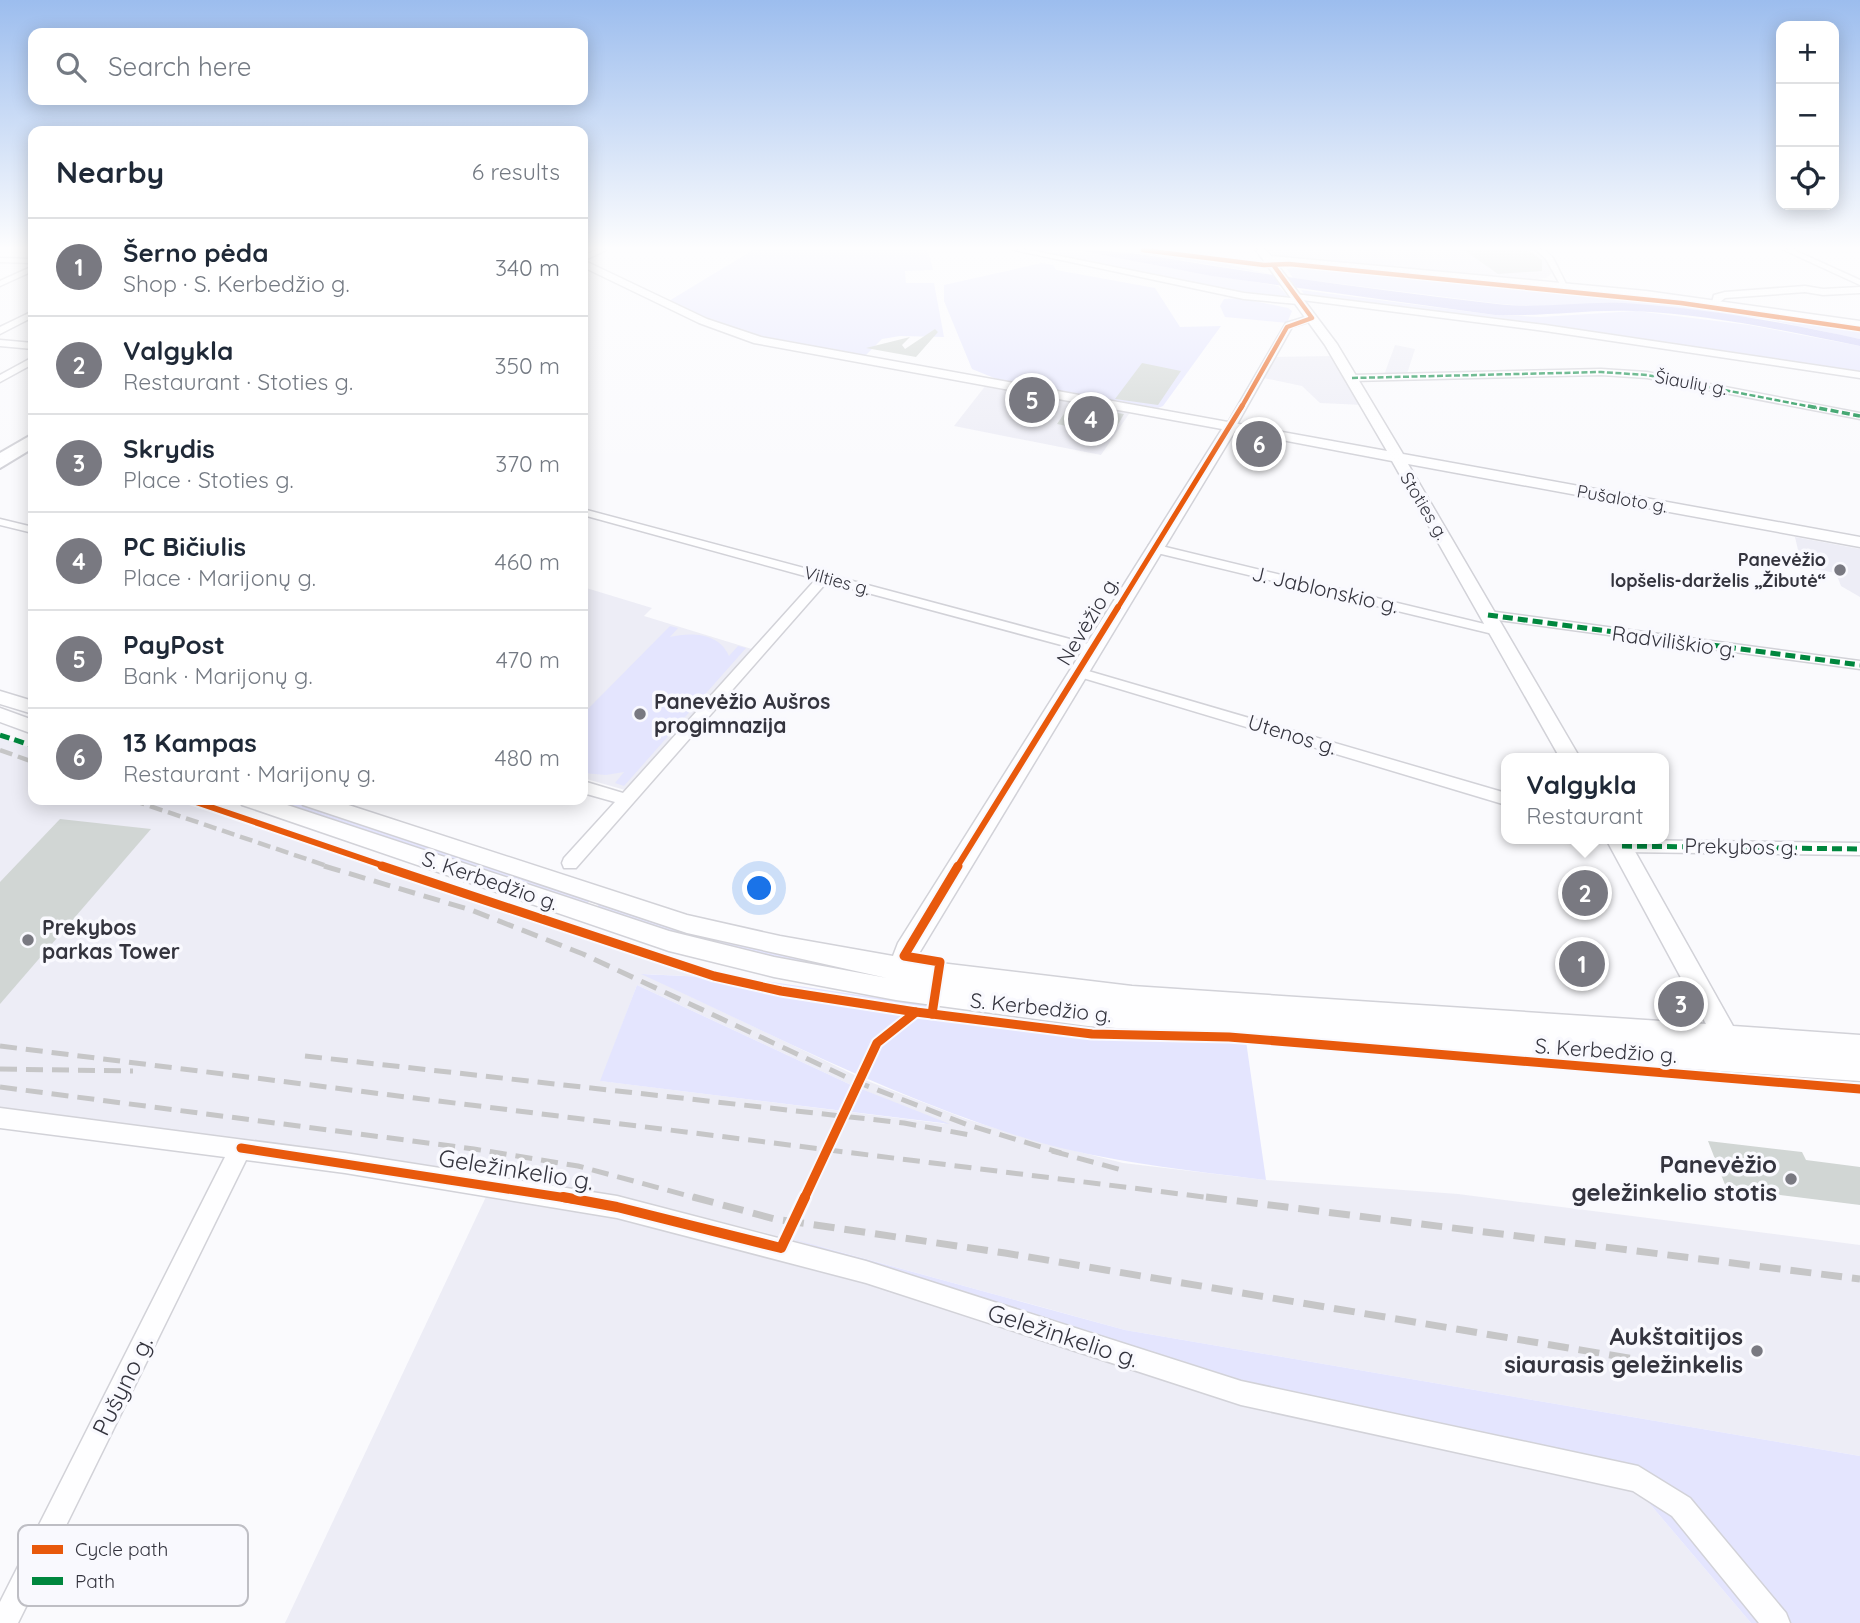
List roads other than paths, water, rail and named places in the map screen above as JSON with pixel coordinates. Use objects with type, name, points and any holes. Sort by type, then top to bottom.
[{"type":"highway","points":[[0,462],[28,443]]},
{"type":"main road","name":"Pušaloto g.","points":[[716,326],[743,336],[1856,541]]},
{"type":"main road","name":"Stoties g.","points":[[1317,326],[1352,378],[1567,753]]},
{"type":"main road","points":[[1323,443],[1356,439],[1379,425],[1410,445],[1461,468]]},
{"type":"main road","name":"Nevėžio g.","points":[[898,979],[906,950],[1231,426]]},
{"type":"main road","points":[[1411,484],[1413,476],[1423,470],[1461,468]]},
{"type":"main road","points":[[0,697],[28,706]]},
{"type":"main road","points":[[0,715],[28,725]]},
{"type":"main road","name":"S. Kerbedžio g.","points":[[264,805],[669,941],[774,967],[1144,998],[1860,1046]]},
{"type":"main road","name":"S. Kerbedžio g.","points":[[325,805],[687,924],[780,946],[898,979],[1088,1015],[1860,1069]]},
{"type":"main road","points":[[1621,844],[1738,1060]]},
{"type":"street","name":"Nevėžio g.","points":[[1231,426],[1289,326]]},
{"type":"street","points":[[1535,326],[1860,375]]},
{"type":"street","points":[[0,343],[28,346]]},
{"type":"street","points":[[0,379],[5,372],[28,362]]},
{"type":"street","points":[[5,372],[28,375]]},
{"type":"street","name":"Šiaulių g.","points":[[1352,378],[1598,372],[1647,375],[1860,416]]},
{"type":"street","name":"Vilties g.","points":[[588,513],[1091,649]]},
{"type":"street","points":[[0,522],[28,529]]},
{"type":"street","name":"J. Jablonskio g.","points":[[1153,548],[1493,623]]},
{"type":"street","points":[[570,863],[824,577]]},
{"type":"street","name":"Radviliškio g.","points":[[1493,623],[1860,666]]},
{"type":"street","name":"Utenos g.","points":[[1077,672],[1501,798]]},
{"type":"street","points":[[588,789],[626,800]]},
{"type":"street","name":"Prekybos g.","points":[[1669,843],[1860,849]]},
{"type":"street","name":"Geležinkelio g.","points":[[0,1118],[241,1148],[492,1184],[617,1207],[866,1272],[1241,1393],[1638,1479],[1681,1507],[1776,1623]]},
{"type":"street","name":"Pušyno g.","points":[[53,1525],[241,1148]]},
{"type":"street","name":"Pušyno g.","points":[[4,1623],[18,1595]]},
{"type":"water","points":[[1756,326],[1795,326],[1860,339],[1860,346]]},
{"type":"railway","points":[[0,750],[28,760]]},
{"type":"railway","points":[[147,805],[330,867]]},
{"type":"railway","points":[[324,866],[471,910],[583,954],[857,1082],[968,1125],[1061,1153]]},
{"type":"railway","points":[[0,1046],[1220,1199]]},
{"type":"railway","points":[[305,1056],[904,1123],[976,1136]]},
{"type":"railway","points":[[0,1069],[133,1071]]},
{"type":"railway","points":[[0,1087],[474,1149],[578,1166],[700,1199]]},
{"type":"railway","points":[[1052,1151],[1122,1170]]},
{"type":"railway","points":[[693,1197],[775,1219],[1005,1253],[1646,1361]]},
{"type":"railway","points":[[1206,1197],[1860,1279]]},
{"type":"place","name":"PayPost","points":[[1032,400]]},
{"type":"place","name":"PC Bičiulis","points":[[1091,419]]},
{"type":"place","name":"13 Kampas","points":[[1259,444]]},
{"type":"place","name":"Panevėžio lopšelis-darželis „Žibutė“","points":[[1840,570]]},
{"type":"place","name":"Panevėžio Aušros progimnazija","points":[[640,714]]},
{"type":"place","name":"Valgykla","points":[[1585,893]]},
{"type":"place","name":"Prekybos parkas Tower","points":[[28,940]]},
{"type":"place","name":"Šerno pėda","points":[[1582,964]]},
{"type":"place","name":"Skrydis","points":[[1681,1004]]},
{"type":"place","name":"Panevėžio geležinkelio stotis","points":[[1791,1179]]},
{"type":"place","name":"Aukštaitijos siaurasis geležinkelis","points":[[1757,1351]]}]
